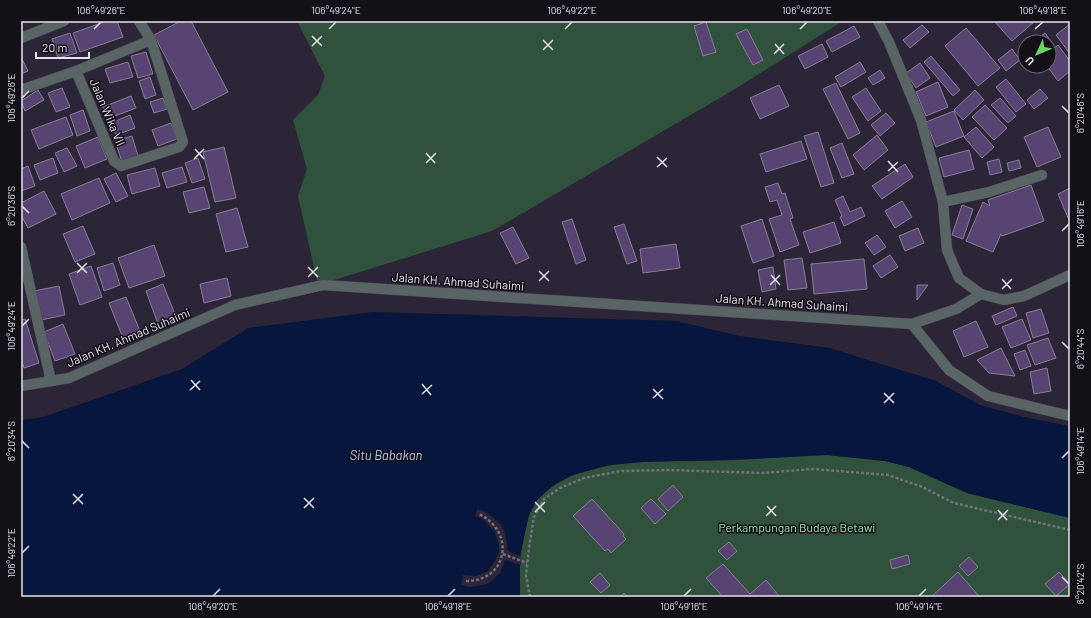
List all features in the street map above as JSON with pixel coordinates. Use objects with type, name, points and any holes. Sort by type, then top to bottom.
[{"type":"street","points":[[21,38],[64,21]]},
{"type":"street","name":"Jalan Wika VII","points":[[21,90],[76,70],[114,161],[117,164],[122,166],[179,147],[183,142],[151,40],[139,21]]},
{"type":"street","points":[[878,21],[889,42],[922,120],[943,202],[947,250],[959,278],[981,294],[1004,300],[1024,296],[1070,275]]},
{"type":"street","points":[[76,70],[151,40]]},
{"type":"street","points":[[943,202],[981,194],[1042,175]]},
{"type":"street","points":[[21,247],[51,381]]},
{"type":"street","name":"Jalan KH. Ahmad Suhaimi","points":[[21,386],[69,378],[235,305],[323,285],[912,324]]},
{"type":"street","points":[[981,294],[956,309],[912,324],[949,370],[988,396],[1070,416]]},
{"type":"path","points":[[530,597],[526,575],[527,563],[534,517],[544,499],[560,488],[584,478],[621,471],[670,470],[762,473],[813,469],[888,475],[920,486],[954,503],[1070,530]]},
{"type":"path","points":[[466,581],[474,581],[489,575],[500,562],[502,554],[502,537],[499,530],[490,520],[479,514]]},
{"type":"path","points":[[502,554],[527,563]]},
{"type":"green space","points":[[297,21],[843,21],[730,92],[492,231],[318,285],[298,196],[307,169],[293,120],[318,95],[325,76]]},
{"type":"green space","name":"Perkampungan Budaya Betawi","points":[[827,455],[885,461],[909,467],[967,493],[1070,518],[1070,597],[520,597],[519,575],[521,551],[529,517],[539,498],[555,484],[596,468],[619,464]]},
{"type":"water","name":"Situ Babakan","points":[[372,312],[676,321],[740,336],[830,348],[936,381],[980,405],[1024,417],[1070,426],[1070,518],[967,493],[909,467],[885,461],[827,455],[755,459],[643,462],[610,465],[573,475],[554,485],[538,499],[529,514],[520,556],[520,597],[21,597],[21,420],[43,417],[182,369],[248,328]]},
{"type":"pier","points":[[477,509],[486,512],[501,524],[505,532],[508,551],[520,556],[521,565],[505,560],[500,573],[494,579],[487,584],[470,587],[461,585],[463,575],[476,576],[488,571],[499,552],[499,544],[494,531],[483,519],[475,516]]},
{"type":"building","points":[[107,21],[117,21],[123,37],[80,52],[73,33]]},
{"type":"building","points":[[181,21],[191,21],[228,92],[193,110],[154,35]]},
{"type":"building","points":[[994,21],[1035,21],[1020,34],[1017,34],[1017,37],[1012,41]]},
{"type":"building","points":[[706,22],[716,52],[703,56],[694,26]]},
{"type":"building","points":[[1070,24],[1070,54],[1057,36],[1057,34]]},
{"type":"building","points":[[922,25],[929,32],[910,48],[903,40]]},
{"type":"building","points":[[854,26],[860,37],[832,52],[826,41]]},
{"type":"building","points":[[966,28],[1000,68],[978,86],[945,46]]},
{"type":"building","points":[[747,29],[763,60],[753,65],[736,34]]},
{"type":"building","points":[[70,33],[77,53],[58,58],[52,39]]},
{"type":"building","points":[[822,44],[828,57],[805,69],[798,56]]},
{"type":"building","points":[[1058,45],[1070,61],[1070,71],[1058,81],[1053,74],[1057,74]]},
{"type":"building","points":[[1012,49],[1017,56],[1017,62],[1006,71],[998,60]]},
{"type":"building","points":[[146,52],[153,74],[138,78],[131,56]]},
{"type":"building","points":[[931,56],[960,90],[953,96],[924,62]]},
{"type":"building","points":[[21,57],[28,71],[21,74]]},
{"type":"building","points":[[128,62],[133,77],[110,83],[105,69]]},
{"type":"building","points":[[860,62],[866,72],[841,87],[835,77]]},
{"type":"building","points":[[920,63],[930,78],[916,88],[906,73]]},
{"type":"building","points":[[880,70],[885,78],[873,85],[868,78]]},
{"type":"building","points":[[150,77],[156,95],[145,99],[139,81]]},
{"type":"building","points":[[1006,79],[1026,104],[1016,112],[996,87]]},
{"type":"building","points":[[938,82],[948,107],[926,116],[916,92]]},
{"type":"building","points":[[836,83],[860,133],[848,139],[823,89]]},
{"type":"building","points":[[779,85],[789,106],[760,119],[750,98]]},
{"type":"building","points":[[62,88],[70,107],[56,112],[48,93]]},
{"type":"building","points":[[866,88],[881,111],[868,121],[852,97]]},
{"type":"building","points":[[1040,89],[1048,98],[1034,109],[1027,100]]},
{"type":"building","points":[[38,90],[44,100],[25,111],[21,101]]},
{"type":"building","points":[[975,90],[984,100],[963,120],[954,110]]},
{"type":"building","points":[[131,96],[136,108],[107,119],[103,107]]},
{"type":"building","points":[[163,98],[167,109],[154,113],[150,102]]},
{"type":"building","points":[[1000,98],[1016,116],[1008,123],[991,105]]},
{"type":"building","points":[[985,105],[1007,128],[994,140],[972,117]]},
{"type":"building","points":[[83,110],[90,131],[77,136],[70,115]]},
{"type":"building","points":[[954,111],[964,136],[936,147],[926,122]]},
{"type":"building","points":[[886,113],[895,123],[880,136],[871,125]]},
{"type":"building","points":[[130,115],[135,128],[116,135],[111,123]]},
{"type":"building","points":[[66,117],[73,135],[39,149],[31,130]]},
{"type":"building","points":[[171,123],[177,139],[158,146],[152,130]]},
{"type":"building","points":[[976,127],[994,147],[982,158],[964,137]]},
{"type":"building","points":[[1048,127],[1061,157],[1037,167],[1024,137]]},
{"type":"building","points":[[818,132],[834,183],[821,187],[804,136]]},
{"type":"building","points":[[877,135],[888,150],[864,170],[853,155]]},
{"type":"building","points":[[132,136],[138,156],[122,162],[115,141]]},
{"type":"building","points":[[98,137],[107,159],[85,168],[76,146]]},
{"type":"building","points":[[801,141],[807,159],[766,172],[760,154]]},
{"type":"building","points":[[842,143],[854,174],[842,178],[830,148]]},
{"type":"building","points":[[224,147],[236,198],[215,202],[203,152]]},
{"type":"building","points":[[67,148],[77,166],[64,172],[55,153]]},
{"type":"building","points":[[969,150],[974,169],[944,177],[939,158]]},
{"type":"building","points":[[53,158],[58,173],[40,180],[34,165]]},
{"type":"building","points":[[198,158],[205,179],[192,183],[185,163]]},
{"type":"building","points":[[999,159],[1002,172],[990,175],[987,162]]},
{"type":"building","points":[[1019,160],[1021,168],[1009,171],[1007,163]]},
{"type":"building","points":[[905,164],[913,177],[882,199],[872,186]]},
{"type":"building","points":[[28,166],[35,186],[21,191],[21,169]]},
{"type":"building","points":[[182,167],[187,182],[167,188],[162,173]]},
{"type":"building","points":[[155,168],[160,186],[132,194],[127,175]]},
{"type":"building","points":[[116,173],[128,196],[116,202],[104,179]]},
{"type":"building","points":[[99,178],[110,203],[72,220],[61,194]]},
{"type":"building","points":[[778,183],[782,194],[785,193],[793,218],[790,219],[799,245],[780,252],[769,219],[782,215],[777,200],[770,202],[765,187]]},
{"type":"building","points":[[1031,185],[1044,221],[1002,236],[1001,234],[993,252],[966,241],[983,202],[990,206],[988,200]]},
{"type":"building","points":[[204,187],[210,208],[189,213],[183,192]]},
{"type":"building","points":[[1070,188],[1070,220],[1069,220],[1058,194]]},
{"type":"building","points":[[44,191],[56,214],[28,228],[21,215],[21,203]]},
{"type":"building","points":[[843,196],[850,212],[861,207],[865,216],[844,226],[840,217],[842,216],[835,200]]},
{"type":"building","points":[[902,201],[912,217],[895,228],[885,211]]},
{"type":"building","points":[[962,205],[973,209],[963,239],[952,235]]},
{"type":"building","points":[[237,208],[248,247],[226,252],[216,214]]},
{"type":"building","points":[[572,219],[586,260],[576,264],[562,222]]},
{"type":"building","points":[[762,219],[774,256],[753,263],[741,226]]},
{"type":"building","points":[[834,222],[841,243],[810,253],[803,232]]},
{"type":"building","points":[[624,224],[637,261],[627,264],[614,227]]},
{"type":"building","points":[[83,226],[95,254],[75,262],[63,234]]},
{"type":"building","points":[[513,227],[529,258],[516,264],[500,233]]},
{"type":"building","points":[[918,228],[924,243],[905,251],[899,236]]},
{"type":"building","points":[[877,235],[886,247],[874,255],[865,243]]},
{"type":"building","points":[[676,244],[680,268],[643,273],[640,249]]},
{"type":"building","points":[[154,245],[165,276],[129,288],[118,258]]},
{"type":"building","points":[[890,255],[898,267],[881,278],[873,266]]},
{"type":"building","points":[[802,258],[807,288],[788,290],[784,260]]},
{"type":"building","points":[[864,259],[867,289],[814,294],[811,264]]},
{"type":"building","points":[[113,263],[120,285],[104,291],[97,268]]},
{"type":"building","points":[[91,266],[102,297],[80,305],[69,274]]},
{"type":"building","points":[[773,267],[776,289],[762,292],[758,270]]},
{"type":"building","points":[[227,278],[231,296],[204,303],[200,284]]},
{"type":"building","points":[[163,284],[176,317],[158,324],[146,291]]},
{"type":"building","points":[[917,285],[928,285],[917,300]]},
{"type":"building","points":[[59,286],[65,315],[41,320],[34,291]]},
{"type":"building","points":[[126,297],[140,331],[123,338],[109,303]]},
{"type":"building","points":[[1013,307],[1017,316],[996,325],[992,316]]},
{"type":"building","points":[[1041,309],[1049,333],[1033,338],[1026,313]]},
{"type":"building","points":[[25,319],[39,363],[24,368],[21,359],[21,320]]},
{"type":"building","points":[[1022,319],[1031,340],[1011,348],[1002,327]]},
{"type":"building","points":[[976,321],[988,347],[964,357],[953,331]]},
{"type":"building","points":[[63,324],[75,354],[55,361],[44,332]]},
{"type":"building","points":[[1048,338],[1056,358],[1035,365],[1027,345]]},
{"type":"building","points":[[1001,348],[1015,376],[989,373],[977,360]]},
{"type":"building","points":[[1025,350],[1031,366],[1020,370],[1014,354]]},
{"type":"building","points":[[1047,368],[1051,391],[1034,394],[1030,372]]},
{"type":"building","points":[[673,485],[683,497],[668,511],[658,499]]},
{"type":"building","points":[[592,499],[624,534],[623,536],[626,539],[611,553],[608,549],[605,551],[573,516]]},
{"type":"building","points":[[651,499],[666,514],[655,524],[641,508]]},
{"type":"building","points":[[729,542],[737,551],[727,560],[718,551]]},
{"type":"building","points":[[908,555],[910,564],[892,569],[890,560]]},
{"type":"building","points":[[969,557],[978,567],[968,576],[959,566]]},
{"type":"building","points":[[723,564],[750,594],[766,580],[779,596],[723,597],[706,578]]},
{"type":"building","points":[[958,572],[978,595],[975,597],[931,597]]},
{"type":"building","points":[[1059,572],[1070,584],[1056,596],[1045,584]]},
{"type":"building","points":[[600,573],[610,585],[601,593],[590,582]]},
{"type":"building","points":[[624,593],[628,597],[620,597]]}]
